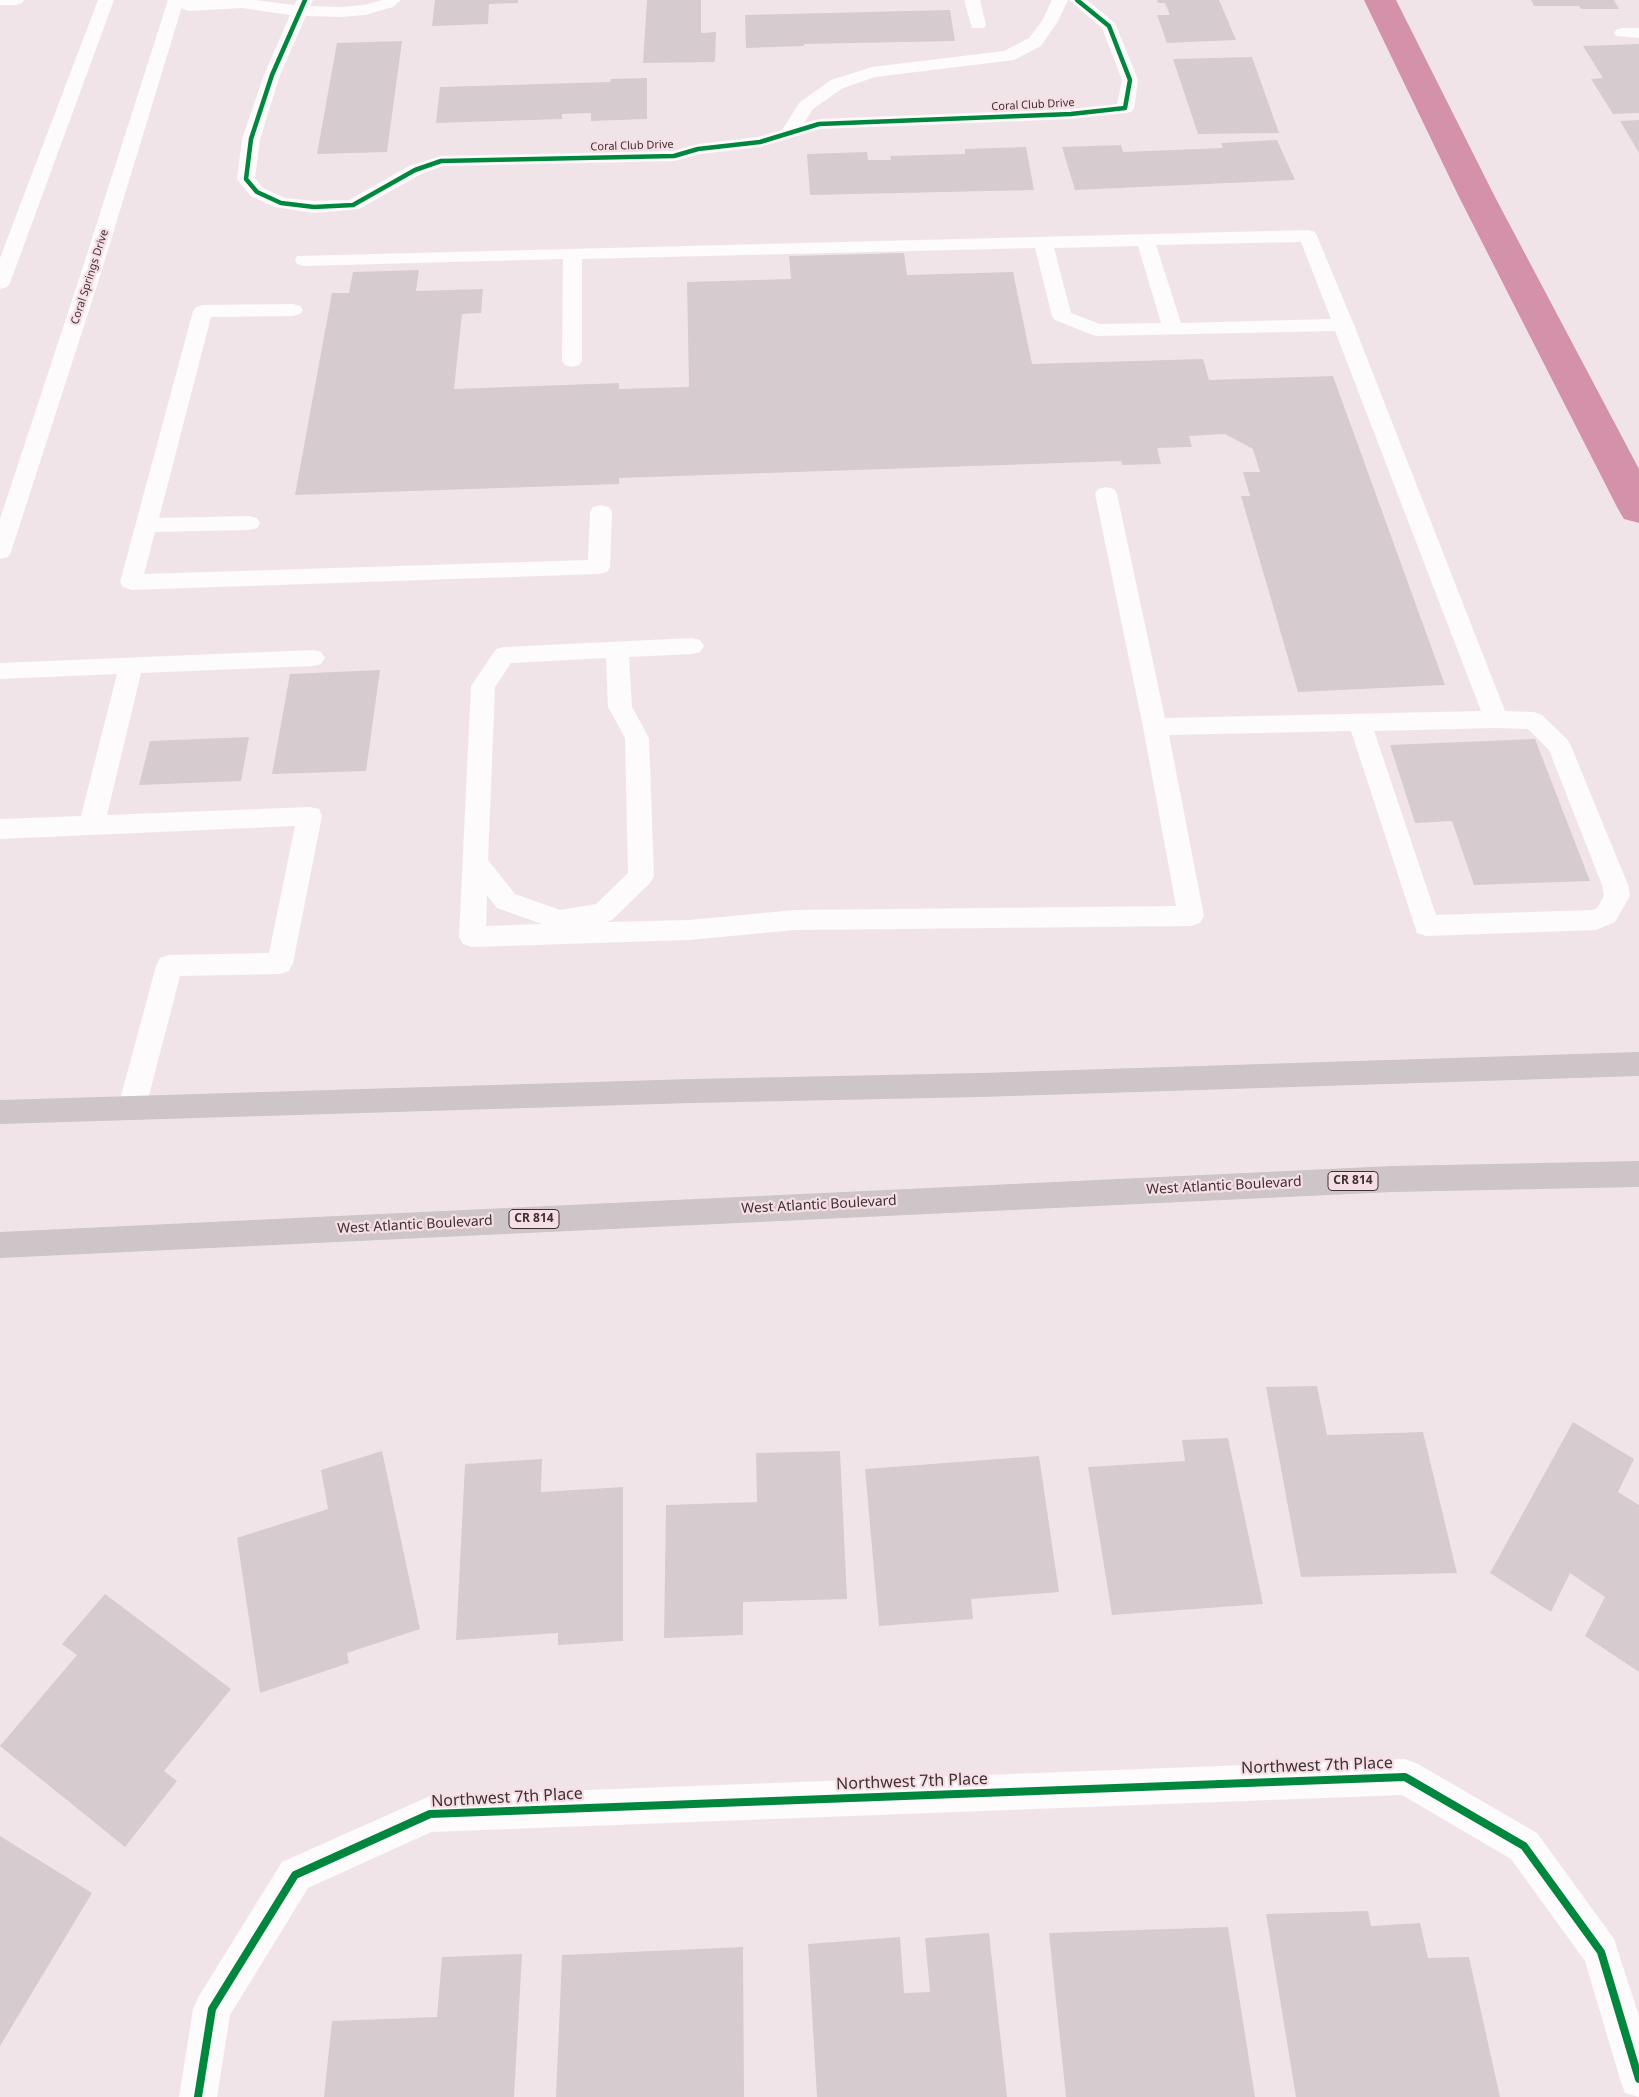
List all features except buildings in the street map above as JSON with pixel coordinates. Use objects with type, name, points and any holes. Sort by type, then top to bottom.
[{"type":"main road","points":[[0,1112],[673,1091],[990,1085],[1639,1064]]},
{"type":"main road","name":"West Atlantic Boulevard","points":[[0,1245],[1362,1180],[1639,1174]]},
{"type":"street","points":[[0,0],[16,0]]},
{"type":"street","points":[[0,283],[106,0]]},
{"type":"street","name":"Coral Springs Drive","points":[[0,552],[90,276],[176,0]]},
{"type":"street","points":[[181,0],[188,6],[242,3],[302,6],[341,12],[365,10],[387,4],[393,0]]},
{"type":"street","points":[[972,0],[978,25]]},
{"type":"street","points":[[789,133],[806,106],[837,84],[872,72],[1008,56],[1035,42],[1050,21],[1060,0]]},
{"type":"street","name":"Coral Club Drive","points":[[302,6],[272,75],[251,139],[246,179],[257,192],[281,203],[314,206],[353,205],[415,170],[441,161],[674,156],[698,149],[760,142],[819,124],[1070,114],[1124,108],[1130,80],[1109,26],[1076,0]]},
{"type":"street","points":[[1622,34],[1639,33]]},
{"type":"street","points":[[304,260],[1308,236],[1496,719]]},
{"type":"street","points":[[1146,239],[1173,329]]},
{"type":"street","points":[[1043,242],[1062,316],[1097,330],[1344,325]]},
{"type":"street","points":[[572,361],[573,254]]},
{"type":"street","points":[[293,310],[203,310],[131,582],[599,568],[601,512]]},
{"type":"street","points":[[692,646],[504,655],[483,686],[472,937],[689,930],[794,920],[1191,916],[1155,727],[1106,494]]},
{"type":"street","points":[[146,525],[249,523]]},
{"type":"street","points":[[475,862],[506,900],[559,920],[603,913],[641,876],[637,738],[620,707],[617,650]]},
{"type":"street","points":[[0,671],[314,658]]},
{"type":"street","points":[[92,824],[131,666]]},
{"type":"street","points":[[1155,727],[1496,719],[1534,721],[1559,746],[1615,885],[1617,896],[1614,906],[1606,915],[1596,920],[1426,926],[1360,723]]},
{"type":"street","points":[[0,828],[310,816],[280,964],[168,966],[132,1108]]},
{"type":"street","name":"Northwest 7th Place","points":[[198,2097],[212,2009],[296,1875],[430,1814],[1405,1777],[1524,1846],[1601,1952],[1639,2079]]},
{"type":"waterway","points":[[1380,0],[1477,197],[1639,509]]},
{"type":"cycle path","points":[[305,0],[272,75],[251,139],[246,179],[257,192],[281,203],[314,207],[353,205],[415,170],[441,161],[674,156],[698,149],[760,142],[819,124],[1071,114],[1125,108],[1130,80],[1109,26],[1077,0]]},
{"type":"cycle path","points":[[198,2097],[212,2009],[295,1875],[430,1814],[1405,1777],[1524,1846],[1601,1952],[1639,2079]]}]
